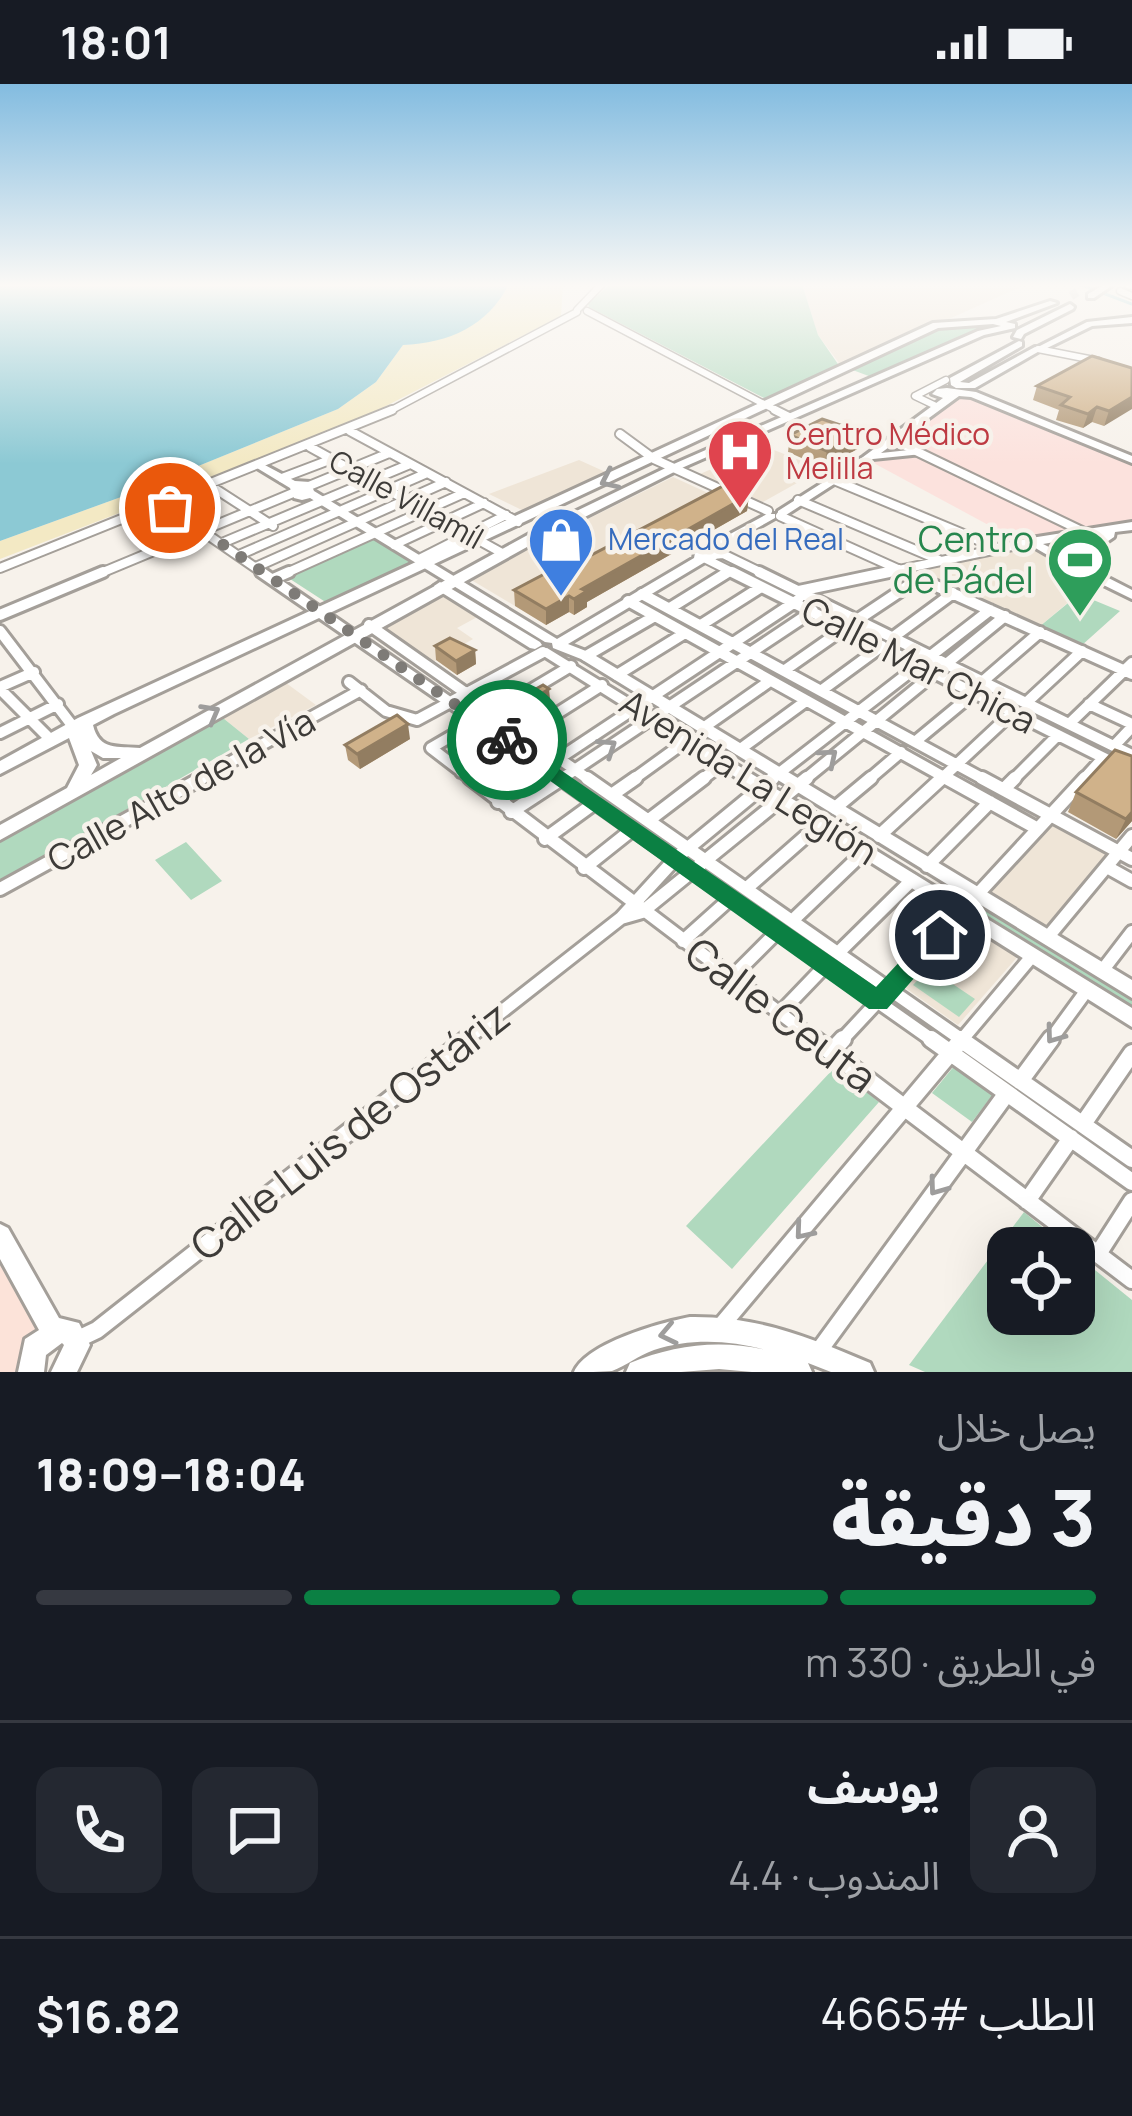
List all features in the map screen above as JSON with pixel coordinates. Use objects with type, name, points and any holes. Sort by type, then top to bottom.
[{"type":"main road","points":[[0,768],[79,725],[512,519],[654,459],[897,344]]},
{"type":"main road","points":[[0,833],[502,553],[674,468],[948,344]]},
{"type":"main road","points":[[969,384],[1000,344]]},
{"type":"main road","points":[[1029,344],[1038,349]]},
{"type":"main road","points":[[947,392],[1038,349]]},
{"type":"main road","points":[[844,369],[874,380]]},
{"type":"main road","points":[[512,519],[540,534]]},
{"type":"main road","points":[[79,725],[103,752],[143,752]]},
{"type":"main road","points":[[71,792],[88,765],[79,725]]},
{"type":"street","points":[[0,568],[350,431],[516,344]]},
{"type":"street","points":[[650,344],[788,417]]},
{"type":"street","points":[[1038,349],[1048,344]]},
{"type":"street","points":[[1038,349],[1113,364]]},
{"type":"street","points":[[969,384],[1132,461]]},
{"type":"street","points":[[349,682],[403,721],[420,720],[834,480],[893,440],[947,392],[971,396],[1132,461]]},
{"type":"street","points":[[350,431],[512,519]]},
{"type":"street","points":[[620,434],[654,459],[1129,669],[1069,724]]},
{"type":"street","points":[[893,440],[1100,540]]},
{"type":"street","name":"Calle Villamíl","points":[[310,447],[502,553]]},
{"type":"street","points":[[867,459],[918,452]]},
{"type":"street","points":[[0,615],[390,453]]},
{"type":"street","points":[[282,478],[332,459]]},
{"type":"street","points":[[221,543],[410,464]]},
{"type":"street","name":"Avenida La Legión","points":[[261,466],[781,786],[836,808],[912,880],[1132,1018]]},
{"type":"street","points":[[239,555],[427,473]]},
{"type":"street","points":[[834,480],[999,549]]},
{"type":"street","points":[[256,567],[446,482]]},
{"type":"street","points":[[211,486],[321,557]]},
{"type":"street","points":[[273,579],[464,493]]},
{"type":"street","points":[[798,500],[940,561]]},
{"type":"street","points":[[394,545],[484,503]]},
{"type":"street","points":[[163,504],[323,612],[362,629],[578,768],[649,820],[694,870],[950,1053],[1083,1124],[1132,1159]]},
{"type":"street","points":[[1051,519],[1052,538]]},
{"type":"street","points":[[498,802],[544,766],[800,596],[901,569],[1132,526]]},
{"type":"street","points":[[1078,563],[1115,530]]},
{"type":"street","points":[[1031,542],[1078,563],[1132,596]]},
{"type":"street","name":"Calle Mar Chica","points":[[708,556],[723,554],[800,596],[812,612],[920,665],[1026,703],[1132,755]]},
{"type":"street","name":"Calle Mar Chica","points":[[708,556],[761,587],[824,604],[857,620],[931,656],[941,669]]},
{"type":"street","points":[[670,608],[730,572]]},
{"type":"street","points":[[857,620],[920,578]]},
{"type":"street","points":[[701,625],[761,587]]},
{"type":"street","points":[[892,638],[953,593]]},
{"type":"street","points":[[635,597],[670,608],[1125,855]]},
{"type":"street","points":[[635,597],[655,616],[1038,829]]},
{"type":"street","points":[[511,812],[824,604]]},
{"type":"street","points":[[642,912],[707,859],[846,722],[990,610]]},
{"type":"street","points":[[494,712],[655,616]]},
{"type":"street","points":[[629,902],[683,853],[861,731],[1005,616]]},
{"type":"street","points":[[784,670],[845,628]]},
{"type":"street","points":[[362,629],[454,702],[633,829],[707,859],[840,952],[961,1040],[1071,1138],[1132,1182]]},
{"type":"street","points":[[0,631],[79,725]]},
{"type":"street","points":[[916,741],[1040,632]]},
{"type":"street","points":[[526,734],[685,633]]},
{"type":"street","points":[[822,691],[881,646]]},
{"type":"street","points":[[1026,703],[1082,651]]},
{"type":"street","points":[[32,670],[0,687],[51,740]]},
{"type":"street","points":[[613,794],[770,681]]},
{"type":"street","name":"Calle Mar Chica","points":[[978,687],[1013,712],[1132,772]]},
{"type":"street","name":"Calle Alto de la Vía","points":[[0,890],[361,691]]},
{"type":"street","points":[[649,820],[806,700]]},
{"type":"street","points":[[0,734],[58,704]]},
{"type":"street","points":[[1089,704],[1132,726],[1114,746]]},
{"type":"street","points":[[794,920],[1013,712]]},
{"type":"street","name":"Calle Ceuta","points":[[479,720],[430,748],[1131,1278]]},
{"type":"street","points":[[1004,789],[1058,735]]},
{"type":"street","points":[[461,772],[510,742]]},
{"type":"street","points":[[836,808],[901,752]]},
{"type":"street","points":[[976,896],[1103,758]]},
{"type":"street","name":"Avenida La Legión","points":[[781,786],[822,822],[927,866],[1132,990]]},
{"type":"street","points":[[545,839],[596,802]]},
{"type":"street","points":[[927,866],[990,802]]},
{"type":"street","points":[[748,887],[822,822]]},
{"type":"street","points":[[584,868],[633,829]]},
{"type":"street","points":[[1047,938],[1107,867],[1125,855],[1132,836]]},
{"type":"street","points":[[1107,867],[1132,880]]},
{"type":"street","points":[[840,952],[912,880]]},
{"type":"street","points":[[683,941],[731,898]]},
{"type":"street","name":"Calle Luis de Ostáriz","points":[[621,918],[629,902]]},
{"type":"street","points":[[831,1052],[962,911]]},
{"type":"street","name":"Calle Luis de Ostáriz","points":[[69,1356],[621,918],[642,912]]},
{"type":"street","points":[[732,977],[778,931]]},
{"type":"street","points":[[1102,971],[1132,932]]},
{"type":"street","points":[[721,1326],[1033,955]]},
{"type":"street","points":[[780,1013],[826,965]]},
{"type":"street","points":[[808,1362],[1087,989]]},
{"type":"street","points":[[1083,1124],[1132,1053]]},
{"type":"street","points":[[1027,1201],[1071,1138]]},
{"type":"street","points":[[1098,1255],[1132,1201]]},
{"type":"street","points":[[0,1236],[69,1356]]},
{"type":"street","points":[[587,1372],[650,1337],[721,1326],[808,1362]]},
{"type":"street","points":[[31,1372],[34,1348],[69,1356]]},
{"type":"street","points":[[639,1372],[684,1358],[723,1354],[860,1372]]},
{"type":"shaded area","points":[[825,344],[893,344],[842,367]]},
{"type":"shaded area","points":[[962,396],[1132,464],[1132,524],[1020,542],[868,460]]},
{"type":"shaded area","points":[[764,446],[822,469],[763,502],[700,474]]},
{"type":"shaded area","points":[[579,460],[610,474],[528,513],[489,494]]},
{"type":"shaded area","points":[[673,477],[719,498],[515,606],[468,578]]},
{"type":"shaded area","points":[[1030,545],[1097,578],[1039,627],[910,571]]},
{"type":"shaded area","points":[[443,592],[481,615],[457,628],[473,639],[433,662],[381,627]]},
{"type":"shaded area","points":[[282,680],[316,705],[249,739],[218,714]]},
{"type":"shaded area","points":[[1054,821],[1111,852],[1044,931],[984,895]]},
{"type":"shaded area","points":[[966,920],[1020,954],[958,1025],[904,987]]},
{"type":"shaded area","points":[[0,1265],[46,1347],[14,1372],[0,1372]]},
{"type":"green space","points":[[660,344],[824,344],[840,367],[768,400]]},
{"type":"green space","points":[[903,344],[954,344],[874,378],[850,369]]},
{"type":"green space","points":[[372,536],[420,565],[327,603],[287,577]]},
{"type":"green space","name":"Centro de Pádel","points":[[1079,594],[1120,611],[1081,646],[1039,627]]},
{"type":"green space","points":[[218,714],[249,739],[0,882],[0,840]]},
{"type":"green space","points":[[186,842],[222,881],[191,900],[155,860]]},
{"type":"green space","points":[[989,908],[1132,996],[1132,1016],[979,919]]},
{"type":"green space","points":[[929,968],[975,999],[959,1017],[913,985]]},
{"type":"green space","points":[[955,1065],[994,1093],[972,1122],[932,1093]]},
{"type":"green space","points":[[835,1067],[879,1102],[732,1269],[686,1226]]},
{"type":"green space","points":[[1024,1212],[1042,1227],[1013,1227]]},
{"type":"green space","points":[[987,1261],[987,1335],[1095,1335],[1095,1270],[1132,1300],[1132,1372],[925,1372],[909,1365]]},
{"type":"sand","points":[[506,344],[355,422],[0,559],[0,541],[338,409],[376,382],[403,345]]},
{"type":"water","points":[[0,344],[410,344],[403,345],[376,382],[338,409],[0,541]]},
{"type":"building","points":[[1092,356],[1132,368],[1132,397],[1109,411],[1097,407],[1088,414],[1061,405],[1070,397],[1037,386]]},
{"type":"building","points":[[822,419],[862,432],[827,451],[790,435]]},
{"type":"building","points":[[725,485],[749,495],[582,589],[587,591],[574,599],[569,596],[546,609],[514,590],[573,559],[578,562]]},
{"type":"building","points":[[450,638],[475,650],[456,661],[435,646]]},
{"type":"building","points":[[543,685],[549,689],[518,708],[511,703]]},
{"type":"building","points":[[397,715],[408,724],[357,754],[345,745]]},
{"type":"building","points":[[1115,750],[1132,756],[1132,812],[1126,819],[1076,792]]},
{"type":"way so far","points":[[170,508],[507,740]]},
{"type":"place","name":"Centro Médico Melilla","points":[[740,511]]},
{"type":"place","name":"Mercado del Real","points":[[561,599]]},
{"type":"place","name":"Centro de Pádel","points":[[1080,619]]},
{"type":"route","points":[[507,740],[878,1002],[940,935]]}]
